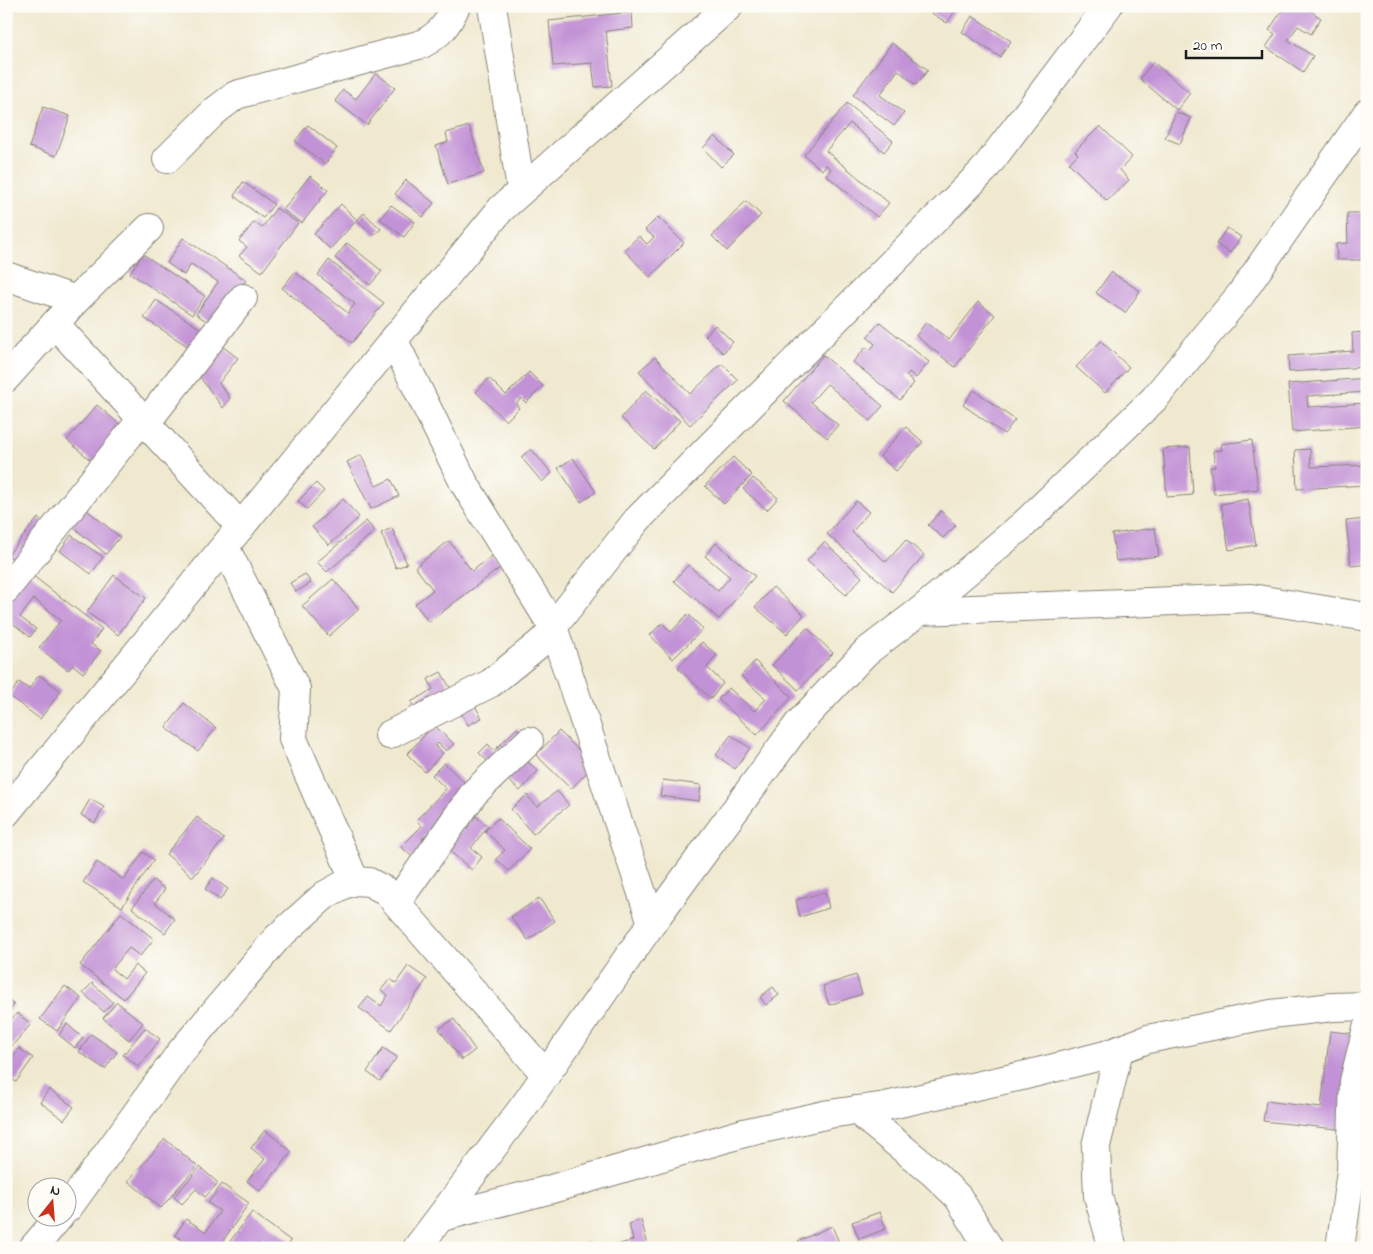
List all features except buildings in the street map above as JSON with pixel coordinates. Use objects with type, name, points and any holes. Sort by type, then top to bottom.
[{"type":"street","points":[[167,159],[215,111],[236,95],[422,44],[438,36],[446,27],[456,6]]},
{"type":"street","points":[[492,6],[521,189]]},
{"type":"street","points":[[6,813],[501,209],[521,189],[729,6]]},
{"type":"street","points":[[389,735],[491,683],[554,629],[636,520],[984,170],[1108,6]]},
{"type":"street","points":[[417,1248],[442,1217],[546,1075],[652,923],[799,724],[866,652],[920,611],[1024,524],[1154,399],[1241,294],[1367,113]]},
{"type":"street","points":[[6,378],[76,300],[149,228]]},
{"type":"street","points":[[6,276],[76,300]]},
{"type":"street","points":[[6,589],[243,298]]},
{"type":"street","points":[[55,324],[144,421],[233,537],[296,689],[292,740],[355,881]]},
{"type":"street","points":[[393,339],[464,483],[554,629],[652,923]]},
{"type":"street","points":[[920,611],[1251,598],[1367,617]]},
{"type":"street","points":[[397,902],[464,806],[529,741]]},
{"type":"street","points":[[78,1194],[180,1053],[277,938],[325,895],[355,881],[369,882],[386,891],[397,902],[546,1075]]},
{"type":"street","points":[[1333,1007],[1367,988]]},
{"type":"street","points":[[442,1217],[548,1190],[744,1133],[856,1110],[886,1106],[1007,1079],[1119,1050],[1148,1039],[1270,1014],[1333,1007],[1367,1006]]},
{"type":"street","points":[[1340,1248],[1351,1171],[1354,1082],[1367,1028]]},
{"type":"street","points":[[1113,1248],[1098,1196],[1096,1146],[1119,1050]]},
{"type":"street","points":[[856,1110],[933,1173],[958,1197],[989,1248]]},
{"type":"street","points":[[33,1248],[52,1226]]}]
